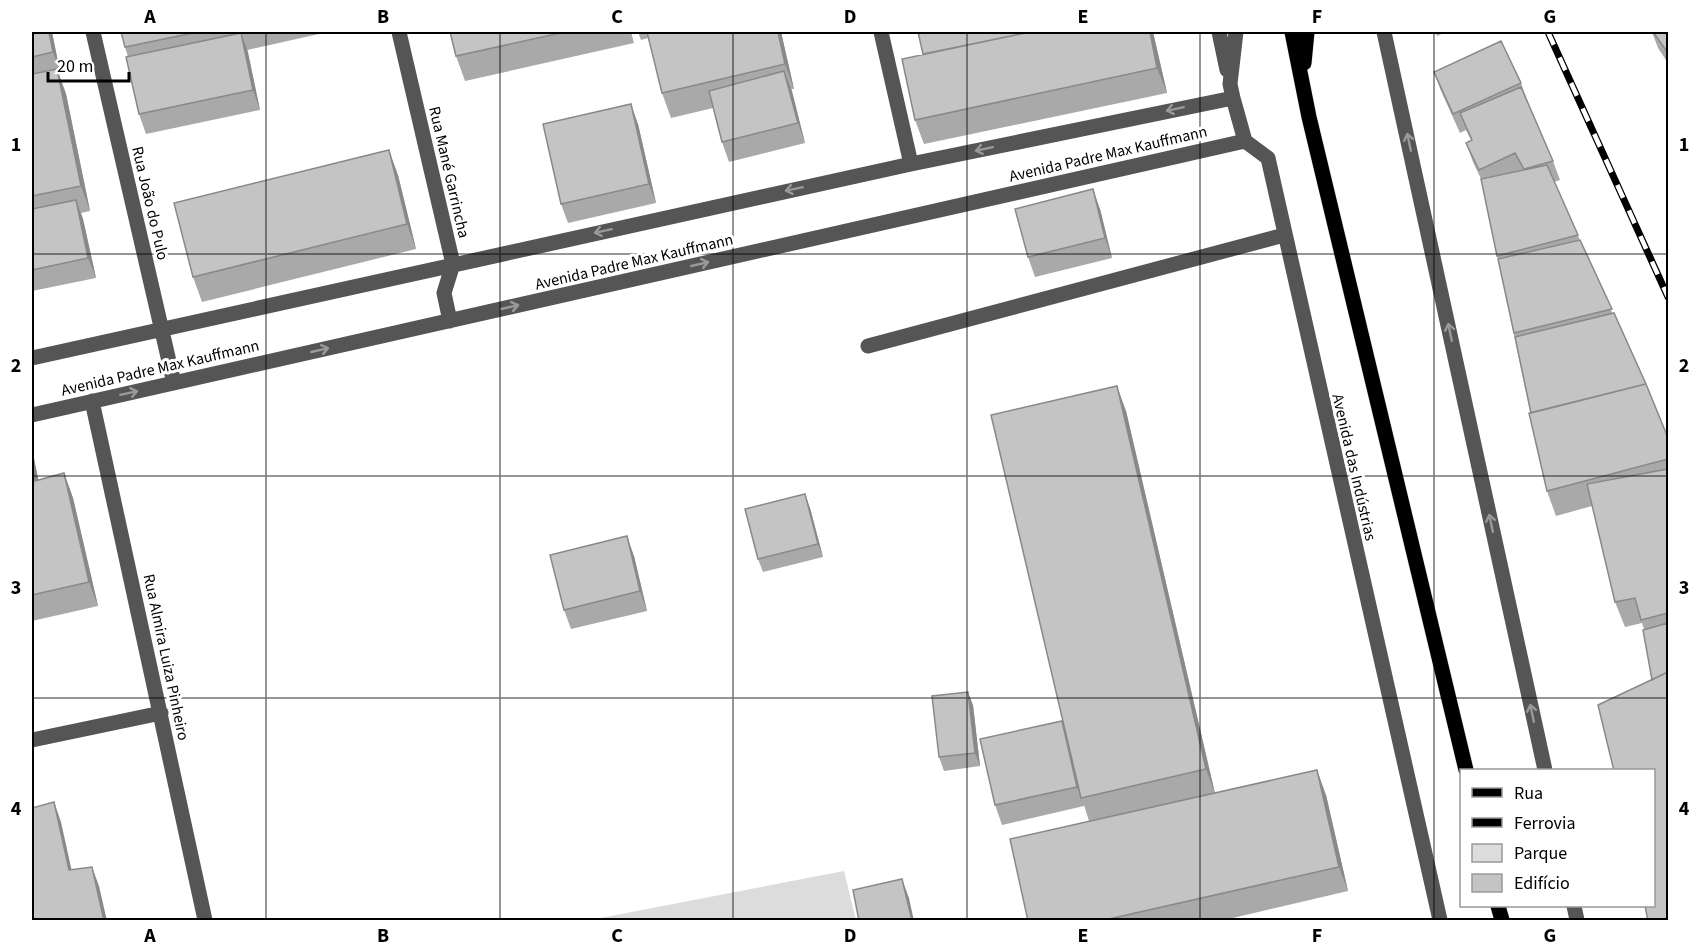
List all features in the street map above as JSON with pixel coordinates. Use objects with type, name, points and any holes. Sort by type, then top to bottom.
[{"type":"main road","points":[[1292,32],[1315,140],[1466,769]]},
{"type":"main road","points":[[1303,78],[1306,32]]},
{"type":"street","name":"Rua João do Pulo","points":[[93,32],[174,383]]},
{"type":"street","name":"Rua Mané Garrincha","points":[[399,32],[453,264]]},
{"type":"street","points":[[881,32],[911,164]]},
{"type":"street","points":[[1219,32],[1231,91],[1245,141]]},
{"type":"street","points":[[1231,91],[1236,32]]},
{"type":"street","points":[[1384,32],[1545,769]]},
{"type":"street","name":"Avenida Padre Max Kauffmann","points":[[32,358],[162,327],[911,164],[1231,91]]},
{"type":"street","name":"Avenida Padre Max Kauffmann","points":[[32,415],[1245,141]]},
{"type":"street","name":"Avenida das Indústrias","points":[[1245,141],[1269,158],[1284,235],[1440,921]]},
{"type":"street","points":[[868,346],[1284,235]]},
{"type":"street","points":[[450,321],[444,293],[453,264]]},
{"type":"street","name":"Rua Almira Luiza Pinheiro","points":[[92,401],[205,921]]},
{"type":"street","points":[[32,740],[161,713]]},
{"type":"green space","points":[[844,871],[856,920],[590,920]]},
{"type":"building","points":[[32,32],[49,32],[53,52],[32,57]]},
{"type":"building","points":[[121,32],[198,32],[125,47]]},
{"type":"building","points":[[450,32],[565,32],[456,56]]},
{"type":"building","points":[[647,32],[778,32],[785,64],[662,93]]},
{"type":"building","points":[[918,32],[1030,32],[923,54]]},
{"type":"building","points":[[1030,32],[1150,32],[1157,68],[915,120],[902,59]]},
{"type":"building","points":[[1653,32],[1668,32],[1668,53]]},
{"type":"building","points":[[241,33],[253,90],[139,114],[126,57]]},
{"type":"building","points":[[1501,41],[1521,83],[1453,114],[1434,72]]},
{"type":"building","points":[[57,69],[81,186],[32,196],[32,74]]},
{"type":"building","points":[[784,71],[798,123],[722,142],[709,91]]},
{"type":"building","points":[[1521,87],[1553,161],[1524,169],[1515,153],[1479,170],[1466,143],[1472,140],[1460,113]]},
{"type":"building","points":[[631,104],[649,184],[561,204],[543,124]]},
{"type":"building","points":[[389,150],[407,224],[193,277],[174,203]]},
{"type":"building","points":[[1547,165],[1578,235],[1497,256],[1481,179]]},
{"type":"building","points":[[1093,189],[1105,238],[1028,257],[1015,209]]},
{"type":"building","points":[[76,200],[88,258],[32,270],[32,209]]},
{"type":"building","points":[[1580,240],[1612,309],[1514,333],[1498,259]]},
{"type":"building","points":[[1614,313],[1646,384],[1531,413],[1515,337]]},
{"type":"building","points":[[1646,384],[1668,438],[1668,459],[1547,491],[1529,413]]},
{"type":"building","points":[[1117,386],[1206,769],[1081,798],[991,415]]},
{"type":"building","points":[[32,466],[35,481],[64,473],[89,582],[32,595]]},
{"type":"building","points":[[1668,469],[1668,613],[1641,620],[1635,598],[1615,602],[1587,484]]},
{"type":"building","points":[[805,494],[818,544],[758,559],[745,509]]},
{"type":"building","points":[[627,536],[640,591],[564,610],[550,555]]},
{"type":"building","points":[[1668,623],[1668,672],[1652,680],[1643,630]]},
{"type":"building","points":[[1668,672],[1668,921],[1648,921],[1645,907],[1655,907],[1655,769],[1614,769],[1598,705]]},
{"type":"building","points":[[968,692],[975,753],[939,757],[932,696]]},
{"type":"building","points":[[1062,721],[1077,787],[995,805],[980,739]]},
{"type":"building","points":[[1317,770],[1339,867],[1100,921],[1028,921],[1010,839]]},
{"type":"building","points":[[54,802],[69,870],[92,867],[104,921],[32,921],[32,808]]},
{"type":"building","points":[[902,879],[912,921],[859,921],[853,890]]},
{"type":"railway","points":[[1548,32],[1668,297]]}]
